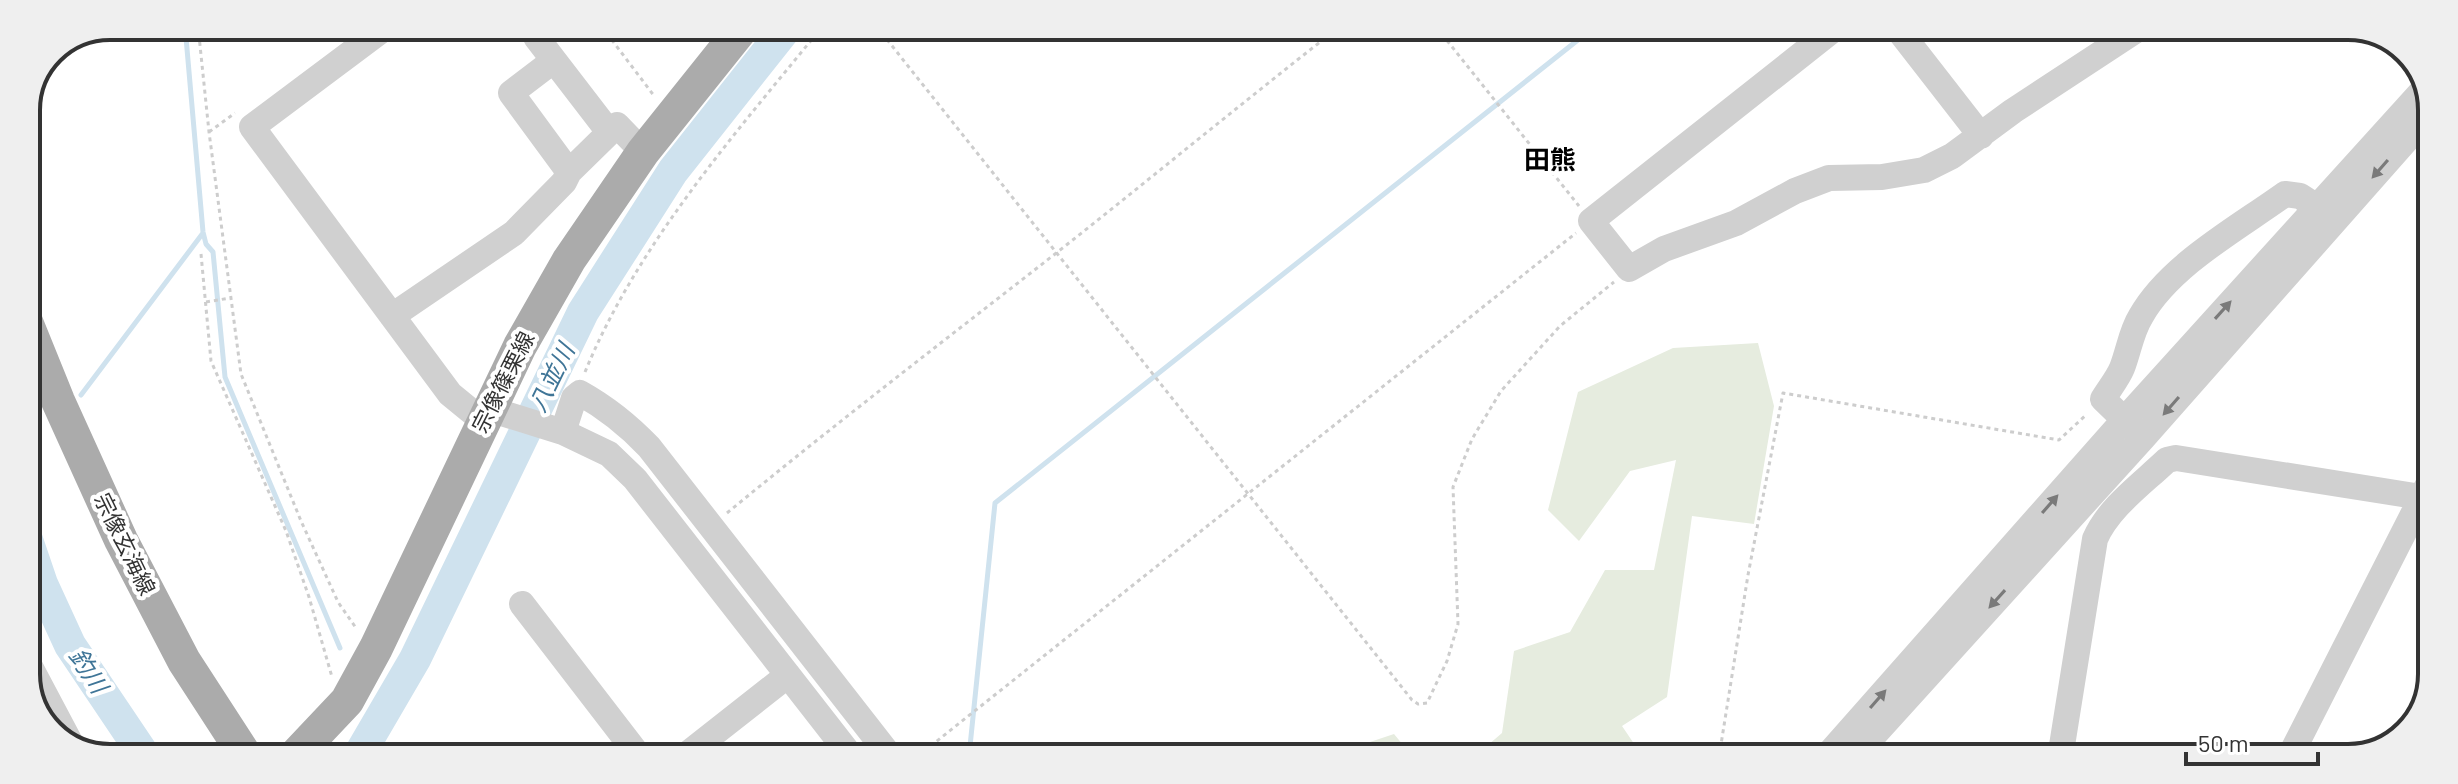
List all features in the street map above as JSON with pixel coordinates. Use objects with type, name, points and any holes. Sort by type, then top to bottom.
[{"type":"main road","name":"宗像篠栗線","points":[[306,744],[347,701],[376,648],[535,318],[569,260],[643,152],[733,40]]},
{"type":"main road","name":"宗像玄海線","points":[[40,357],[121,540],[184,661],[238,744]]},
{"type":"street","points":[[368,40],[252,127],[450,394],[491,414],[556,430],[609,454],[635,479],[842,744]]},
{"type":"street","points":[[538,40],[609,132]]},
{"type":"street","points":[[1820,40],[1591,221],[1629,269],[1664,249],[1736,223],[1795,191],[1829,178],[1882,177],[1924,170],[1981,136],[2013,111],[2121,40]]},
{"type":"street","points":[[1906,40],[1981,136]]},
{"type":"street","points":[[553,61],[511,93],[569,172]]},
{"type":"street","points":[[1865,744],[2134,429],[2317,207],[2417,97]]},
{"type":"street","points":[[392,316],[514,233],[617,125],[643,152]]},
{"type":"street","points":[[1838,744],[2418,126]]},
{"type":"street","points":[[2167,460],[2103,399],[2122,369],[2131,334],[2142,314],[2157,294],[2193,259],[2285,194],[2300,196],[2317,207]]},
{"type":"street","points":[[556,430],[580,393],[625,422],[649,447],[881,744]]},
{"type":"street","points":[[2062,744],[2095,539],[2101,526],[2118,506],[2167,460],[2176,458],[2418,488]]},
{"type":"street","points":[[2296,744],[2418,503]]},
{"type":"street","points":[[522,604],[630,744]]},
{"type":"street","points":[[700,744],[788,675]]},
{"type":"street","points":[[41,688],[58,720]]},
{"type":"path","points":[[200,40],[241,374],[338,602],[355,627],[376,648]]},
{"type":"path","points":[[612,40],[670,118]]},
{"type":"path","points":[[574,398],[597,342],[635,274],[715,158],[811,40]]},
{"type":"path","points":[[887,40],[1418,704],[1427,703],[1447,661],[1458,624],[1453,487],[1472,439],[1501,391],[1560,326],[1629,269]]},
{"type":"path","points":[[711,526],[825,432],[1323,40]]},
{"type":"path","points":[[933,744],[1591,221],[1447,40]]},
{"type":"path","points":[[201,254],[211,361],[286,531],[332,677],[347,701]]},
{"type":"path","points":[[206,302],[230,298]]},
{"type":"path","points":[[1721,744],[1748,575],[1783,393],[2059,440],[2103,399]]},
{"type":"shaded area","points":[[1758,343],[1774,406],[1754,524],[1692,516],[1667,697],[1622,726],[1634,744],[1489,744],[1502,733],[1514,651],[1570,632],[1605,570],[1654,570],[1676,460],[1630,471],[1579,541],[1548,510],[1578,392],[1673,348]]},
{"type":"shaded area","points":[[1394,734],[1402,744],[1364,744]]},
{"type":"waterway","points":[[186,40],[203,232],[206,244],[213,252],[225,377],[340,648]]},
{"type":"waterway","name":"八並川","points":[[365,744],[415,659],[583,312],[673,171],[777,40]]},
{"type":"waterway","points":[[970,744],[995,503],[1578,40]]},
{"type":"waterway","points":[[81,395],[203,233]]},
{"type":"waterway","name":"釣川","points":[[40,578],[70,645],[137,744]]},
{"type":"district","name":"田熊","points":[[1550,160]]}]
